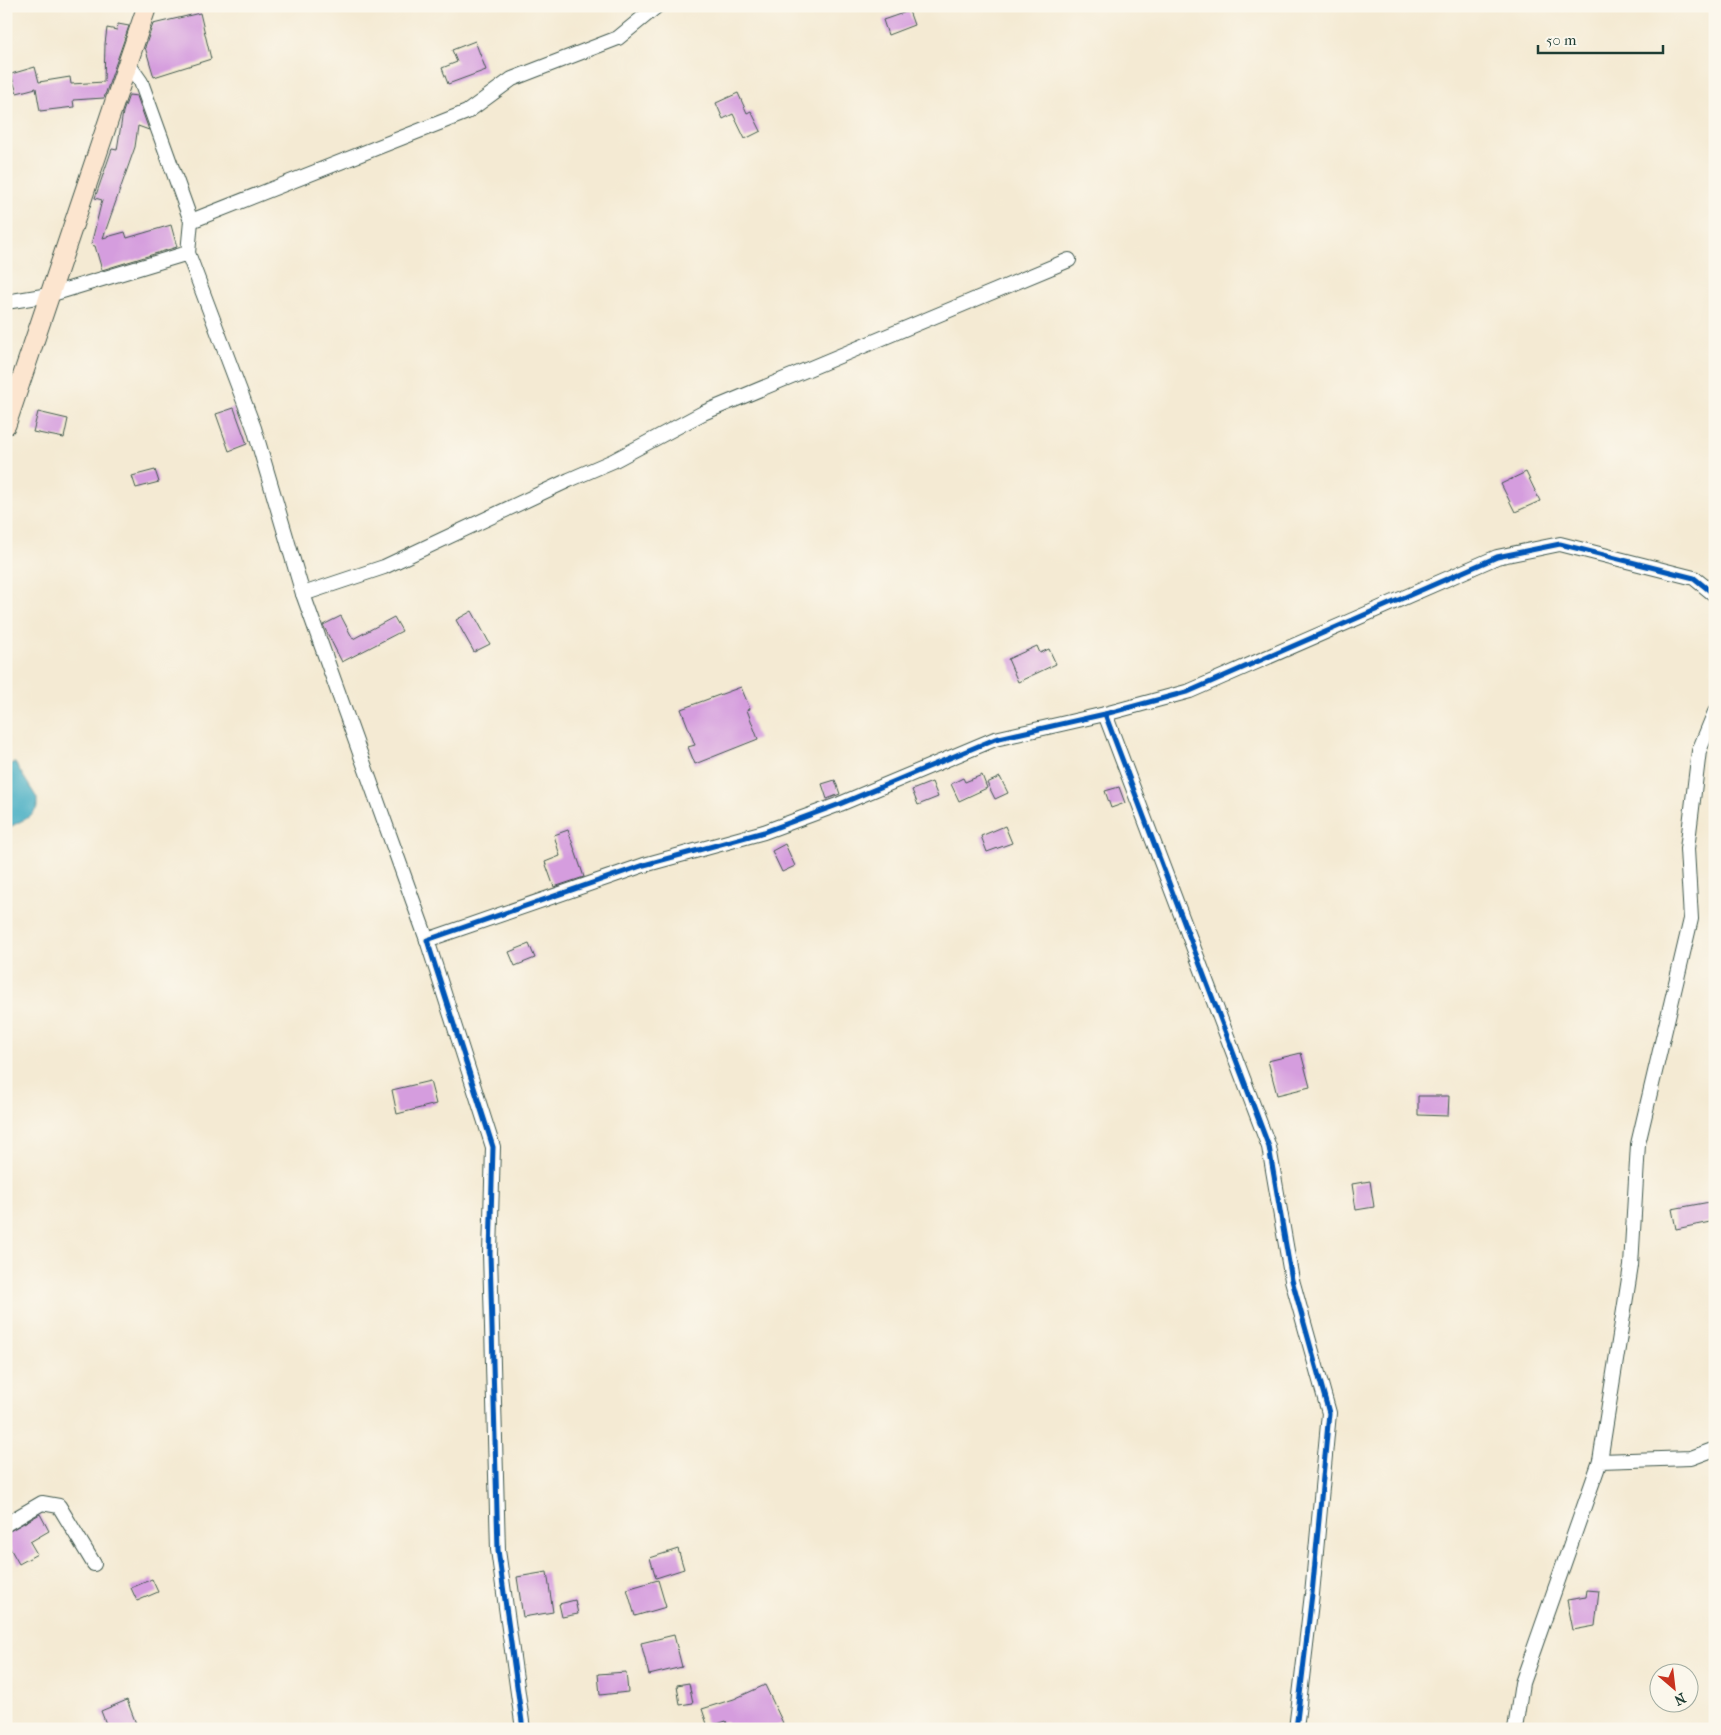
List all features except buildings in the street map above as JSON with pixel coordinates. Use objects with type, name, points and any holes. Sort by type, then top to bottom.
[{"type":"main road","points":[[6,425],[147,6]]},
{"type":"street","points":[[191,221],[467,112],[512,79],[618,38],[656,6]]},
{"type":"street","points":[[127,62],[142,82],[191,221],[188,253],[254,428],[303,594],[427,940],[493,1147],[490,1253],[498,1550],[523,1729]]},
{"type":"street","points":[[6,302],[50,295],[188,253]]},
{"type":"street","points":[[303,594],[384,567],[613,460],[703,413],[1069,260]]},
{"type":"street","points":[[427,940],[644,865],[764,832],[840,804],[995,740],[1105,714],[1190,690],[1497,557],[1560,544],[1694,578],[1715,595]]},
{"type":"street","points":[[1514,1729],[1522,1684],[1600,1461],[1631,1266],[1638,1144],[1691,919],[1687,849],[1699,751],[1715,712]]},
{"type":"street","points":[[1105,714],[1269,1147],[1292,1280],[1329,1413],[1312,1594],[1296,1729]]},
{"type":"street","points":[[1600,1461],[1691,1458],[1715,1449]]},
{"type":"street","points":[[6,1524],[42,1503],[59,1506],[94,1564]]},
{"type":"water","points":[[15,763],[37,798],[37,808],[31,816],[6,829],[6,764]]},
{"type":"cycle path","points":[[523,1729],[498,1550],[490,1253],[493,1147],[427,940],[644,865],[764,832],[840,804],[995,739],[1105,714],[1190,691],[1497,557],[1560,544],[1694,578],[1715,595]]},
{"type":"cycle path","points":[[1105,714],[1269,1147],[1292,1280],[1329,1413],[1312,1594],[1296,1729]]}]
